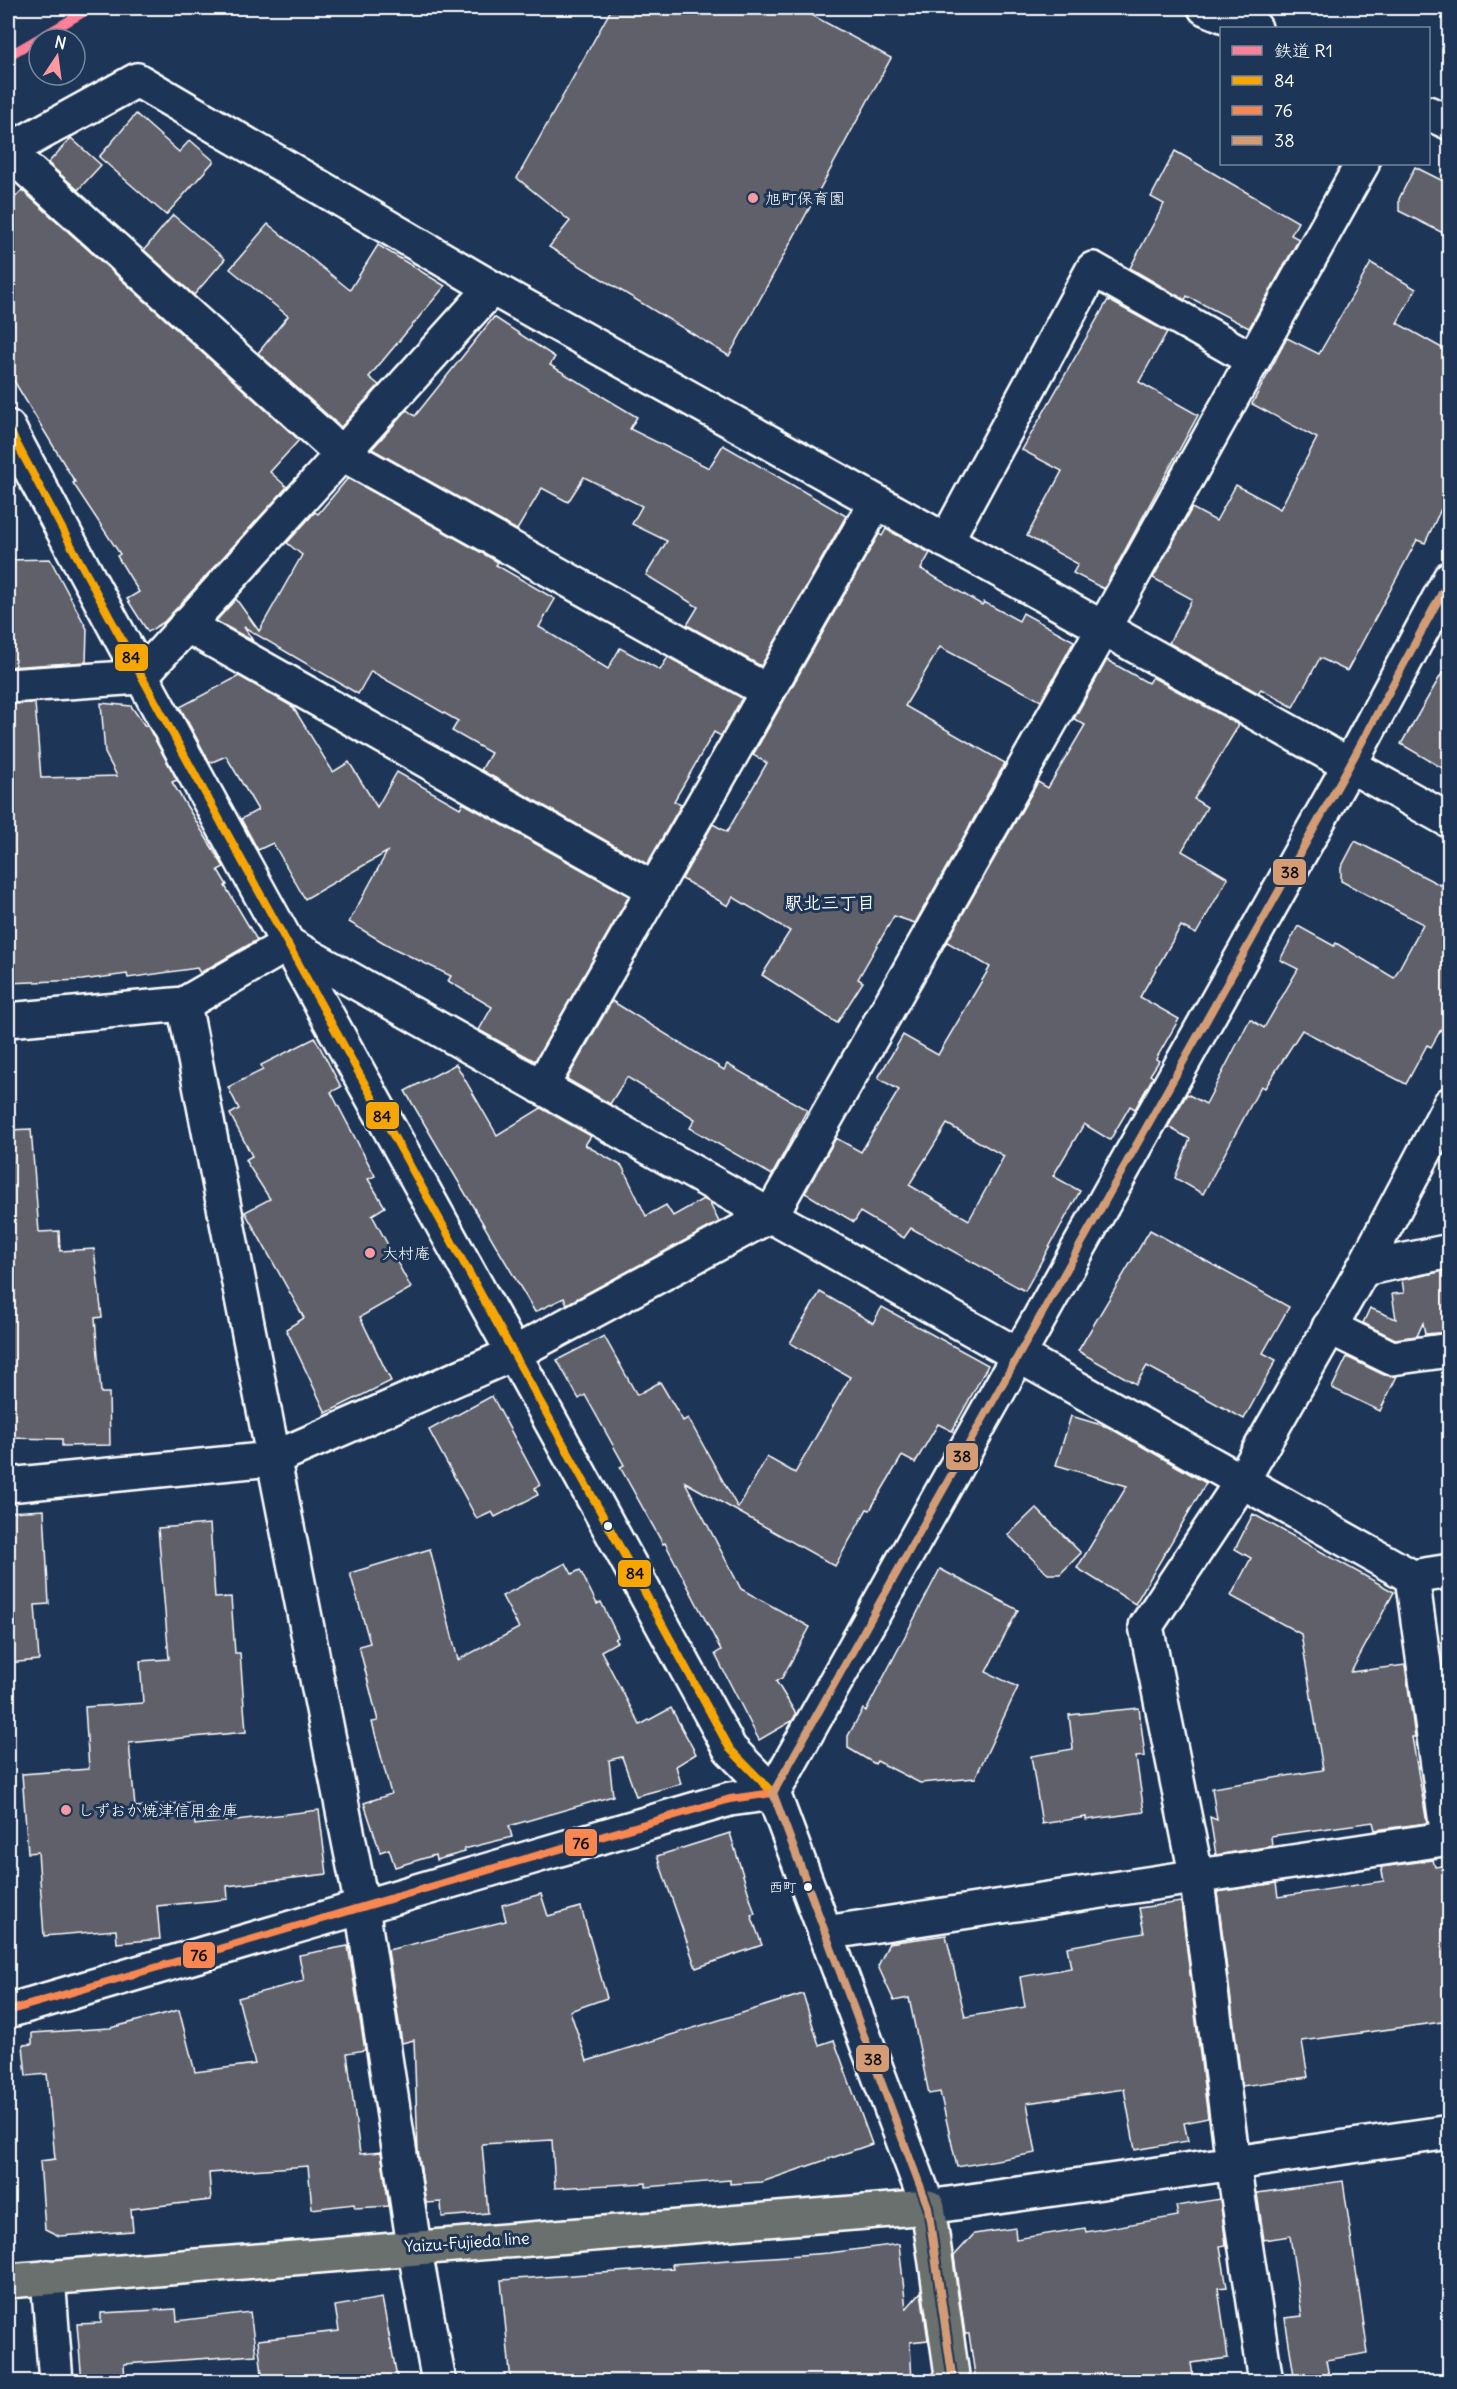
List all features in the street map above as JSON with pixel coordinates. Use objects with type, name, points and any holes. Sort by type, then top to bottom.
[{"type":"main road","name":"Yaizu-Fujieda line","points":[[8,2282],[414,2246],[928,2207]]},
{"type":"main road","points":[[928,2207],[953,2382]]},
{"type":"street","points":[[1205,8],[1252,27]]},
{"type":"street","points":[[767,691],[341,453],[8,152],[137,80],[492,288],[1449,821]]},
{"type":"street","points":[[1430,114],[1449,123]]},
{"type":"street","points":[[8,1485],[272,1459],[516,1353],[771,1215],[1361,165]]},
{"type":"street","points":[[946,541],[1094,269],[1253,360]]},
{"type":"street","points":[[8,686],[140,677],[492,288]]},
{"type":"street","points":[[8,428],[140,677],[516,1353],[730,1749],[772,1793],[928,2207],[1449,2132]]},
{"type":"street","points":[[541,1087],[876,502]]},
{"type":"street","points":[[772,1793],[1349,766],[1449,578]]},
{"type":"street","points":[[186,625],[654,889]]},
{"type":"street","points":[[8,1020],[184,1004],[288,944]]},
{"type":"street","points":[[288,944],[1412,1576],[1449,1570]]},
{"type":"street","points":[[184,1004],[362,1906],[414,2246],[440,2382]]},
{"type":"street","points":[[1266,2382],[1233,2163],[1196,1874],[1146,1626],[1242,1481],[1362,1269],[1449,1104]]},
{"type":"street","points":[[1362,1269],[1449,1251]]},
{"type":"street","points":[[1329,1328],[1392,1358],[1449,1350]]},
{"type":"street","points":[[825,1933],[1196,1874],[1449,1838],[1427,1706],[1412,1576]]},
{"type":"street","points":[[8,2011],[730,1799],[772,1793]]},
{"type":"street","points":[[48,2277],[56,2382]]},
{"type":"building","points":[[612,8],[799,8],[891,58],[729,356],[549,247],[570,221],[517,178]]},
{"type":"building","points":[[136,114],[179,152],[190,140],[214,161],[166,215],[99,157]]},
{"type":"building","points":[[71,138],[101,165],[78,190],[48,163]]},
{"type":"building","points":[[1175,151],[1298,222],[1291,235],[1299,239],[1249,328],[1187,296],[1185,300],[1130,268],[1164,204],[1151,197]]},
{"type":"building","points":[[1415,167],[1449,184],[1449,236],[1399,211],[1399,199]]},
{"type":"building","points":[[22,190],[299,440],[270,472],[287,487],[164,622],[148,632],[127,599],[139,592],[117,556],[120,554],[73,483],[75,482],[8,371],[8,205]]},
{"type":"building","points":[[173,215],[225,259],[194,295],[144,250]]},
{"type":"building","points":[[268,224],[350,290],[378,245],[445,286],[369,377],[379,385],[341,427],[258,353],[288,316],[230,269]]},
{"type":"building","points":[[1371,263],[1416,289],[1397,323],[1449,352],[1449,492],[1425,543],[1417,540],[1347,671],[1320,658],[1293,707],[1261,689],[1258,693],[1169,643],[1192,599],[1153,578],[1192,508],[1216,521],[1236,485],[1280,509],[1317,438],[1252,404],[1287,338],[1319,354]]},
{"type":"building","points":[[1108,300],[1167,332],[1139,382],[1198,415],[1104,589],[1073,573],[1078,564],[1027,536],[1062,471],[1022,450]]},
{"type":"building","points":[[494,317],[555,357],[550,365],[637,417],[630,429],[709,468],[723,445],[846,516],[761,666],[687,625],[698,607],[646,575],[667,541],[632,524],[642,506],[584,477],[568,502],[542,488],[517,530],[372,449],[407,410],[415,416]]},
{"type":"building","points":[[348,478],[498,562],[496,565],[555,599],[539,627],[608,669],[620,648],[660,670],[668,657],[742,698],[721,736],[714,732],[674,801],[681,805],[647,864],[481,770],[491,753],[452,731],[458,721],[371,671],[358,694],[244,627],[253,641],[216,621],[236,599],[259,631],[302,555],[287,543],[315,512],[318,514]]},
{"type":"building","points":[[886,529],[930,553],[921,569],[982,605],[984,602],[1019,621],[1023,613],[1074,641],[1041,701],[940,647],[905,706],[1005,763],[915,923],[894,916],[858,979],[863,982],[837,1023],[762,975],[790,931],[733,897],[728,906],[682,879],[713,824],[727,832],[767,763],[753,755],[879,534],[882,536]]},
{"type":"building","points":[[50,559],[87,629],[86,662],[8,667],[8,560]]},
{"type":"building","points":[[1107,660],[1148,683],[1152,677],[1239,725],[1194,799],[1207,807],[1182,851],[1228,878],[1196,934],[1181,926],[1140,997],[1179,1019],[1156,1059],[1159,1061],[1150,1075],[1153,1077],[1135,1109],[1130,1106],[1110,1140],[1084,1124],[1053,1176],[1080,1191],[1025,1291],[911,1228],[904,1238],[860,1212],[854,1222],[805,1193],[836,1138],[861,1152],[899,1090],[878,1078],[903,1035],[938,1055],[990,967],[947,942],[1038,782],[1048,788],[1085,725],[1074,719]],"holes":[[[947,1124],[1004,1156],[969,1220],[909,1185]]]},
{"type":"building","points":[[1449,661],[1449,772],[1401,744]]},
{"type":"building","points":[[239,676],[293,707],[333,772],[349,762],[377,807],[397,772],[460,808],[463,803],[629,896],[535,1061],[479,1030],[492,1007],[448,981],[451,976],[391,947],[349,922],[387,852],[305,899],[273,843],[258,850],[241,819],[258,810],[226,756],[210,763],[180,707]]},
{"type":"building","points":[[35,703],[41,778],[117,776],[105,753],[101,703],[131,706],[145,726],[147,725],[177,780],[172,782],[224,867],[218,870],[227,885],[225,886],[257,940],[200,973],[197,968],[128,978],[127,974],[82,980],[8,983],[8,842],[11,842],[8,800],[8,704]]},
{"type":"building","points":[[1355,841],[1444,887],[1449,877],[1449,1015],[1431,1047],[1427,1045],[1406,1084],[1302,1030],[1265,1088],[1261,1086],[1203,1194],[1175,1178],[1190,1139],[1168,1127],[1187,1094],[1206,1104],[1250,1019],[1264,1028],[1298,969],[1280,960],[1298,926],[1334,946],[1336,943],[1394,978],[1423,924],[1341,881],[1341,868]]},
{"type":"building","points":[[612,1001],[724,1070],[727,1064],[807,1110],[772,1175],[690,1128],[695,1119],[627,1077],[610,1104],[567,1079]]},
{"type":"building","points":[[315,1038],[341,1087],[331,1092],[375,1176],[368,1179],[385,1207],[372,1215],[411,1288],[360,1317],[391,1381],[326,1413],[286,1329],[304,1318],[245,1212],[270,1199],[245,1160],[252,1156],[230,1114],[239,1109],[228,1087],[263,1070],[261,1065]]},
{"type":"building","points":[[456,1064],[497,1135],[541,1108],[591,1136],[585,1145],[622,1166],[646,1216],[666,1205],[673,1216],[703,1199],[709,1202],[719,1222],[567,1304],[564,1298],[535,1312],[405,1091]]},
{"type":"building","points":[[31,1129],[39,1232],[59,1231],[60,1251],[94,1249],[102,1317],[95,1318],[101,1393],[109,1393],[110,1445],[62,1446],[62,1439],[8,1438],[8,1130]]},
{"type":"building","points":[[1150,1230],[1289,1307],[1263,1353],[1276,1360],[1244,1419],[1147,1366],[1136,1384],[1078,1351]]},
{"type":"building","points":[[1449,1270],[1449,1332],[1425,1334],[1423,1323],[1417,1336],[1395,1339],[1363,1323],[1370,1308],[1396,1319],[1392,1294],[1404,1293],[1402,1280]]},
{"type":"building","points":[[820,1292],[873,1323],[882,1307],[988,1365],[952,1431],[938,1424],[915,1463],[902,1456],[870,1510],[867,1509],[835,1566],[685,1482],[741,1589],[810,1627],[782,1678],[776,1681],[796,1714],[792,1721],[759,1740],[715,1654],[721,1650],[665,1543],[663,1544],[620,1467],[624,1465],[585,1395],[579,1399],[557,1360],[604,1336],[637,1395],[660,1382],[683,1421],[688,1418],[738,1508],[767,1457],[795,1473],[850,1377],[790,1343]]},
{"type":"building","points":[[1347,1357],[1384,1375],[1397,1376],[1380,1411],[1332,1388]]},
{"type":"building","points":[[492,1396],[540,1485],[535,1488],[538,1495],[495,1517],[492,1512],[477,1519],[429,1430]]},
{"type":"building","points":[[1071,1416],[1108,1427],[1206,1483],[1135,1604],[1077,1568],[1127,1486],[1056,1465]]},
{"type":"building","points":[[1036,1508],[1081,1553],[1060,1574],[1048,1574],[1008,1535]]},
{"type":"building","points":[[44,1510],[49,1604],[35,1605],[39,1660],[8,1663],[8,1512]]},
{"type":"building","points":[[1253,1514],[1394,1592],[1351,1672],[1405,1665],[1415,1737],[1412,1737],[1427,1823],[1375,1830],[1373,1822],[1271,1836],[1272,1846],[1216,1855],[1210,1817],[1217,1820],[1212,1788],[1323,1770],[1301,1634],[1231,1596],[1251,1558],[1235,1549]]},
{"type":"building","points":[[210,1524],[215,1598],[231,1597],[235,1653],[240,1653],[246,1732],[129,1743],[135,1807],[192,1802],[195,1825],[319,1810],[327,1874],[227,1886],[228,1899],[157,1906],[160,1939],[117,1943],[116,1930],[44,1936],[38,1852],[28,1853],[22,1774],[89,1769],[85,1707],[143,1703],[140,1661],[169,1659],[158,1528]]},
{"type":"building","points":[[430,1549],[458,1660],[519,1628],[502,1596],[566,1563],[572,1574],[580,1570],[597,1604],[601,1602],[618,1637],[615,1639],[617,1642],[601,1651],[640,1725],[671,1708],[696,1754],[676,1766],[681,1784],[636,1796],[622,1757],[609,1760],[613,1796],[509,1826],[512,1837],[464,1849],[465,1852],[436,1860],[435,1855],[395,1867],[389,1849],[380,1852],[364,1803],[391,1794],[372,1722],[378,1721],[359,1646],[370,1643],[350,1573]]},
{"type":"building","points":[[940,1569],[1018,1610],[986,1672],[1018,1687],[975,1778],[920,1783],[877,1761],[875,1764],[848,1748],[848,1736],[863,1709],[866,1711]]},
{"type":"building","points":[[1139,1708],[1145,1756],[1136,1757],[1144,1812],[1086,1820],[1086,1817],[1042,1824],[1031,1756],[1073,1749],[1069,1715]]},
{"type":"building","points":[[730,1833],[755,1914],[751,1915],[762,1945],[696,1968],[657,1856]]},
{"type":"building","points":[[1433,1860],[1435,1867],[1449,1865],[1449,2021],[1302,2041],[1308,2077],[1242,2086],[1217,1892],[1276,1883],[1278,1897],[1384,1881],[1381,1867]]},
{"type":"building","points":[[541,1894],[548,1916],[581,1907],[607,1998],[570,2011],[587,2061],[803,1994],[819,2045],[834,2040],[872,2144],[762,2182],[730,2184],[730,2180],[646,2187],[646,2183],[555,2188],[552,2140],[482,2144],[488,2213],[442,2217],[441,2202],[426,2203],[418,2150],[414,2040],[402,2043],[388,1950],[506,1921],[502,1905]]},
{"type":"building","points":[[1181,1902],[1208,2118],[1184,2123],[1188,2141],[1135,2150],[1124,2089],[1027,2103],[1036,2153],[957,2167],[940,2092],[929,2094],[909,1998],[894,2001],[878,1966],[889,1943],[946,1935],[965,2017],[1025,2007],[1020,1977],[1071,1968],[1067,1947],[1144,1933],[1139,1908]]},
{"type":"building","points":[[348,1946],[365,2050],[347,2053],[360,2154],[381,2152],[389,2206],[355,2208],[354,2204],[312,2209],[308,2166],[209,2173],[211,2200],[131,2209],[133,2231],[59,2236],[45,2229],[40,2161],[55,2159],[47,2074],[26,2076],[23,2045],[32,2044],[32,2033],[110,2028],[179,2010],[195,2072],[255,2064],[238,1998],[304,1981],[299,1955]]},
{"type":"building","points":[[1343,2181],[1368,2353],[1326,2360],[1330,2382],[1295,2382],[1285,2318],[1302,2316],[1290,2236],[1264,2240],[1257,2193]]},
{"type":"building","points":[[1220,2199],[1226,2245],[1220,2246],[1227,2287],[1218,2288],[1228,2358],[1191,2363],[1194,2382],[976,2382],[969,2334],[965,2334],[954,2256],[974,2234],[1015,2228],[1016,2239],[1085,2228],[1086,2232],[1178,2216],[1176,2206]]},
{"type":"building","points":[[899,2244],[906,2309],[921,2292],[928,2340],[910,2342],[912,2382],[511,2382],[501,2280],[673,2268],[672,2264],[829,2253]]},
{"type":"building","points":[[382,2298],[398,2382],[348,2382],[347,2375],[295,2382],[263,2382],[258,2340],[339,2331],[335,2306]]},
{"type":"building","points":[[176,2309],[177,2321],[250,2312],[256,2355],[124,2364],[125,2382],[82,2382],[77,2324],[101,2323],[101,2313]]},
{"type":"rail line","name":"R1","points":[[8,56],[91,8]]},
{"type":"transit line","name":"84","points":[[8,427],[186,759],[730,1749],[773,1793]]},
{"type":"transit line","name":"38","points":[[953,2382],[928,2207],[773,1793],[1349,766],[1450,578]]},
{"type":"transit line","name":"76","points":[[8,2011],[730,1799],[773,1793]]},
{"type":"place","name":"旭町保育園","points":[[753,198]]},
{"type":"place","name":"大村庵","points":[[370,1253]]},
{"type":"place","name":"しずおか焼津信用金庫","points":[[66,1810]]},
{"type":"place","name":"西町","points":[[808,1887]]},
{"type":"district","name":"駅北三丁目","points":[[830,902]]}]
